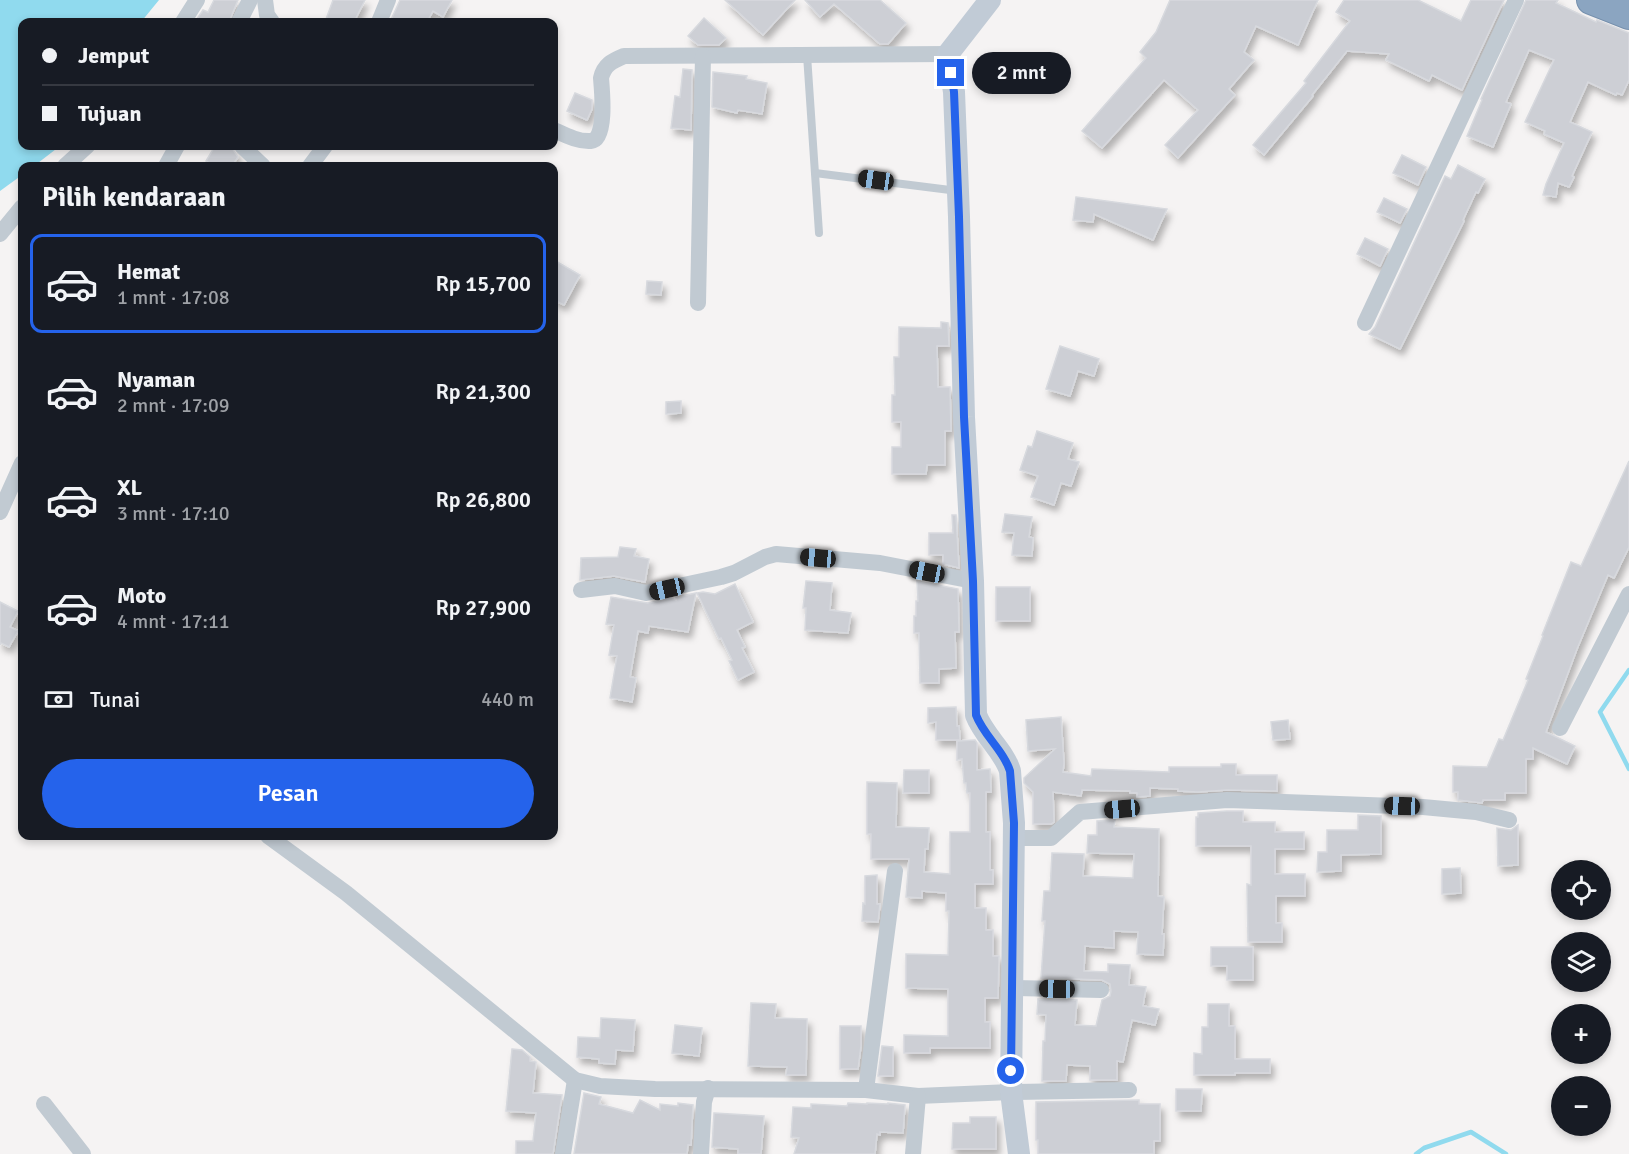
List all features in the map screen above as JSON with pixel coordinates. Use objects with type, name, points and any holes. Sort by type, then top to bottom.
[{"type":"highway","points":[[1591,0],[1629,15]]},
{"type":"street","points":[[186,18],[197,0]]},
{"type":"street","points":[[241,18],[250,0]]},
{"type":"street","points":[[265,0],[269,18]]},
{"type":"street","points":[[381,18],[388,0]]},
{"type":"street","points":[[990,0],[948,54],[954,92],[976,715],[1008,763],[1010,771],[1014,838],[1011,1092],[1019,1154]]},
{"type":"street","points":[[1365,323],[1516,0]]},
{"type":"street","points":[[558,132],[579,140],[596,139],[603,113],[602,73],[608,64],[624,56],[948,54]]},
{"type":"street","points":[[698,303],[703,56]]},
{"type":"street","points":[[69,162],[83,150]]},
{"type":"street","points":[[246,150],[259,162]]},
{"type":"street","points":[[313,162],[323,150]]},
{"type":"street","points":[[0,234],[18,212]]},
{"type":"street","points":[[0,512],[18,472]]},
{"type":"street","points":[[581,590],[615,586],[646,593],[721,577],[776,554],[880,563],[973,581]]},
{"type":"street","points":[[1560,728],[1629,594]]},
{"type":"street","points":[[1014,838],[1051,838],[1080,812],[1227,800],[1424,807],[1476,812],[1509,820]]},
{"type":"street","points":[[273,840],[346,893],[575,1080],[611,1086],[686,1090],[708,1088],[866,1090],[918,1096],[1129,1090]]},
{"type":"street","points":[[866,1090],[895,871]]},
{"type":"street","points":[[1012,988],[1101,990]]},
{"type":"street","points":[[563,1154],[575,1080]]},
{"type":"street","points":[[700,1154],[704,1102],[708,1088]]},
{"type":"street","points":[[913,1154],[918,1096]]},
{"type":"street","points":[[44,1104],[83,1154]]},
{"type":"lane","points":[[807,55],[819,233]]},
{"type":"lane","points":[[815,173],[958,191]]},
{"type":"water","points":[[0,0],[159,0],[144,18],[18,18],[18,150],[55,150],[39,162],[18,162],[18,178],[0,191]]},
{"type":"building","points":[[214,0],[238,0],[231,18],[198,18],[203,10],[208,12]]},
{"type":"building","points":[[333,0],[365,0],[356,18],[326,18]]},
{"type":"building","points":[[400,0],[452,0],[443,17],[433,11],[429,18],[392,18]]},
{"type":"building","points":[[725,0],[795,0],[763,35]]},
{"type":"building","points":[[805,0],[880,0],[906,23],[888,44],[880,44],[834,4],[820,17]]},
{"type":"building","points":[[1170,0],[1318,0],[1298,45],[1256,26],[1244,52],[1254,60],[1229,89],[1235,95],[1178,158],[1165,145],[1198,110],[1164,80],[1102,148],[1082,131],[1146,58],[1140,52],[1156,32]]},
{"type":"building","points":[[1344,0],[1418,0],[1461,21],[1471,0],[1504,0],[1462,90],[1432,75],[1429,81],[1386,60],[1389,54],[1347,51],[1264,155],[1253,145],[1306,83],[1304,81],[1350,21],[1336,12]]},
{"type":"building","points":[[1526,0],[1558,0],[1556,3],[1596,22],[1597,20],[1629,33],[1629,80],[1622,95],[1617,93],[1616,95],[1588,82],[1570,122],[1592,132],[1569,187],[1558,183],[1556,197],[1543,195],[1564,143],[1525,122],[1554,60],[1529,50],[1506,102],[1511,104],[1493,147],[1467,136],[1481,99]]},
{"type":"building","points":[[704,18],[726,38],[719,45],[698,45],[688,36]]},
{"type":"building","points":[[683,69],[692,70],[691,130],[671,128],[675,96],[680,97]]},
{"type":"building","points":[[713,72],[747,76],[746,79],[767,83],[762,114],[738,110],[737,113],[712,107]]},
{"type":"building","points":[[575,93],[592,100],[592,109],[587,120],[567,111]]},
{"type":"building","points":[[213,150],[233,150],[238,157],[235,162],[206,161]]},
{"type":"building","points":[[1402,155],[1426,167],[1418,185],[1393,173]]},
{"type":"building","points":[[1458,165],[1485,179],[1478,193],[1476,192],[1464,221],[1400,349],[1369,334],[1375,327],[1445,176],[1451,179]]},
{"type":"building","points":[[1076,197],[1167,209],[1153,240],[1094,214],[1093,222],[1073,220]]},
{"type":"building","points":[[1384,198],[1407,209],[1400,223],[1377,212]]},
{"type":"building","points":[[1365,238],[1388,249],[1380,266],[1357,254]]},
{"type":"building","points":[[558,262],[580,275],[564,305],[558,302]]},
{"type":"building","points":[[647,281],[662,282],[661,295],[646,294]]},
{"type":"building","points":[[941,322],[948,323],[949,346],[937,346],[938,387],[950,387],[951,431],[945,431],[945,465],[927,465],[926,474],[892,474],[892,447],[901,447],[901,422],[892,422],[892,395],[895,395],[894,357],[899,357],[899,327],[941,328]]},
{"type":"building","points":[[1060,346],[1099,359],[1094,376],[1078,371],[1070,396],[1046,389]]},
{"type":"building","points":[[681,401],[681,413],[666,414],[666,402]]},
{"type":"building","points":[[1037,431],[1073,443],[1068,459],[1079,462],[1071,486],[1061,483],[1054,505],[1031,497],[1038,476],[1020,470],[1028,446],[1032,447]]},
{"type":"building","points":[[1629,461],[1629,547],[1614,578],[1608,575],[1546,732],[1575,746],[1567,764],[1533,748],[1533,759],[1526,759],[1526,793],[1505,793],[1505,800],[1483,800],[1482,803],[1458,800],[1458,792],[1453,792],[1453,766],[1487,767],[1499,739],[1503,740],[1528,680],[1526,679],[1542,635],[1571,562],[1581,566]]},
{"type":"building","points":[[1005,514],[1032,517],[1029,537],[1033,538],[1032,556],[1012,555],[1014,533],[1002,532]]},
{"type":"building","points":[[952,515],[956,515],[959,568],[943,564],[943,555],[929,555],[929,533],[953,533]]},
{"type":"building","points":[[620,547],[636,549],[634,556],[649,559],[645,582],[614,576],[580,580],[581,558],[618,557]]},
{"type":"building","points":[[806,581],[832,583],[830,610],[851,613],[848,633],[805,630],[806,608],[803,608]]},
{"type":"building","points":[[917,581],[958,589],[959,632],[955,632],[956,668],[939,669],[939,683],[920,683],[919,633],[914,633],[914,616],[916,616],[916,601],[918,601]]},
{"type":"building","points":[[735,584],[753,622],[737,630],[745,647],[742,648],[754,672],[738,680],[729,661],[732,660],[697,593],[715,594]]},
{"type":"building","points":[[996,587],[1030,587],[1030,621],[996,621]]},
{"type":"building","points":[[696,593],[688,632],[649,626],[648,633],[638,631],[630,677],[636,678],[632,702],[610,698],[617,656],[609,655],[614,625],[606,624],[611,597],[648,603],[671,598],[676,600],[676,597]]},
{"type":"building","points":[[0,602],[18,611],[10,627],[18,631],[9,647],[1,643],[0,645]]},
{"type":"building","points":[[956,707],[960,740],[936,740],[936,722],[928,723],[928,708]]},
{"type":"building","points":[[1061,717],[1063,772],[1091,776],[1092,769],[1169,772],[1169,767],[1221,767],[1221,764],[1236,764],[1236,775],[1277,775],[1277,791],[1198,792],[1150,788],[1150,796],[1137,797],[1137,793],[1130,793],[1130,791],[1082,790],[1081,796],[1053,792],[1054,822],[1033,824],[1033,792],[1024,783],[1024,778],[1055,749],[1028,751],[1026,720]]},
{"type":"building","points":[[1288,720],[1290,739],[1273,740],[1271,722]]},
{"type":"building","points":[[975,740],[977,770],[990,769],[991,792],[986,792],[986,832],[990,832],[990,870],[993,870],[993,884],[975,884],[975,908],[986,908],[986,930],[993,930],[993,956],[999,956],[998,998],[985,998],[985,1022],[990,1022],[990,1048],[930,1048],[930,1053],[904,1053],[904,1035],[948,1036],[948,989],[906,988],[906,954],[948,955],[949,911],[946,911],[946,893],[922,891],[922,898],[906,897],[909,859],[871,859],[871,834],[867,834],[867,782],[897,783],[896,827],[929,828],[924,872],[950,874],[950,832],[970,832],[970,793],[967,793],[966,783],[964,783],[962,759],[957,760],[957,741]]},
{"type":"building","points":[[904,770],[929,770],[929,793],[903,793]]},
{"type":"building","points":[[1243,811],[1243,822],[1275,822],[1275,832],[1304,832],[1304,849],[1275,849],[1275,874],[1305,874],[1305,896],[1276,896],[1276,923],[1282,923],[1282,942],[1248,942],[1247,884],[1251,885],[1251,846],[1196,846],[1198,813]]},
{"type":"building","points":[[1358,815],[1381,816],[1381,854],[1341,855],[1341,871],[1317,872],[1318,852],[1327,852],[1327,830],[1358,830]]},
{"type":"building","points":[[1115,820],[1114,827],[1159,829],[1158,896],[1164,897],[1163,955],[1137,954],[1138,932],[1114,931],[1114,948],[1085,946],[1084,971],[1108,972],[1108,964],[1130,965],[1129,985],[1146,987],[1143,1006],[1159,1009],[1155,1025],[1132,1020],[1123,1062],[1117,1061],[1117,1080],[1090,1080],[1090,1066],[1067,1065],[1066,1081],[1042,1081],[1046,1015],[1037,1014],[1038,999],[1077,1000],[1075,1025],[1096,1026],[1102,1000],[1110,996],[1111,991],[1110,984],[1102,980],[1041,978],[1045,921],[1042,921],[1044,891],[1050,891],[1052,853],[1084,854],[1083,876],[1133,878],[1134,854],[1087,853],[1088,835],[1097,835],[1097,821]]},
{"type":"building","points":[[1518,825],[1518,865],[1498,866],[1497,828],[1511,830]]},
{"type":"building","points":[[1460,868],[1461,893],[1442,894],[1442,869]]},
{"type":"building","points":[[877,875],[877,904],[880,904],[878,922],[862,921],[863,903],[865,904],[865,876]]},
{"type":"building","points":[[1211,947],[1253,947],[1253,980],[1227,980],[1227,966],[1211,966]]},
{"type":"building","points":[[751,1003],[776,1004],[775,1018],[807,1019],[806,1075],[786,1075],[787,1067],[748,1066]]},
{"type":"building","points":[[1208,1004],[1229,1004],[1229,1026],[1235,1026],[1235,1059],[1270,1059],[1270,1073],[1194,1075],[1194,1053],[1202,1054],[1202,1027],[1208,1027]]},
{"type":"building","points":[[601,1018],[635,1020],[633,1051],[616,1050],[615,1064],[599,1063],[599,1059],[577,1057],[578,1037],[600,1038]]},
{"type":"building","points":[[675,1025],[702,1028],[699,1056],[672,1053]]},
{"type":"building","points":[[840,1026],[861,1026],[858,1069],[840,1069]]},
{"type":"building","points":[[882,1046],[893,1047],[893,1076],[878,1076]]},
{"type":"building","points":[[512,1049],[522,1050],[530,1057],[530,1061],[536,1062],[533,1093],[562,1095],[553,1154],[516,1154],[516,1141],[533,1141],[536,1113],[506,1111]]},
{"type":"building","points":[[1176,1089],[1202,1089],[1201,1111],[1176,1111]]},
{"type":"building","points":[[584,1093],[601,1097],[599,1104],[633,1113],[640,1100],[660,1110],[660,1104],[693,1105],[691,1145],[688,1145],[687,1154],[574,1154]]},
{"type":"building","points":[[1139,1100],[1139,1104],[1160,1104],[1160,1141],[1154,1141],[1154,1154],[1038,1154],[1036,1102]]},
{"type":"building","points":[[848,1103],[905,1105],[903,1133],[880,1132],[880,1135],[877,1134],[875,1154],[794,1154],[799,1138],[791,1137],[793,1107],[811,1108],[811,1104],[847,1106]]},
{"type":"building","points":[[714,1113],[764,1116],[761,1154],[738,1154],[738,1149],[712,1147]]},
{"type":"building","points":[[970,1117],[996,1117],[996,1149],[952,1149],[953,1123],[970,1123]]},
{"type":"waterway","points":[[1629,670],[1600,712],[1629,769]]},
{"type":"waterway","points":[[1416,1154],[1424,1148],[1471,1132],[1506,1154]]},
{"type":"route","points":[[951,73],[954,92],[959,217],[964,417],[973,581],[976,715],[1008,763],[1014,823],[1011,1071]]}]
